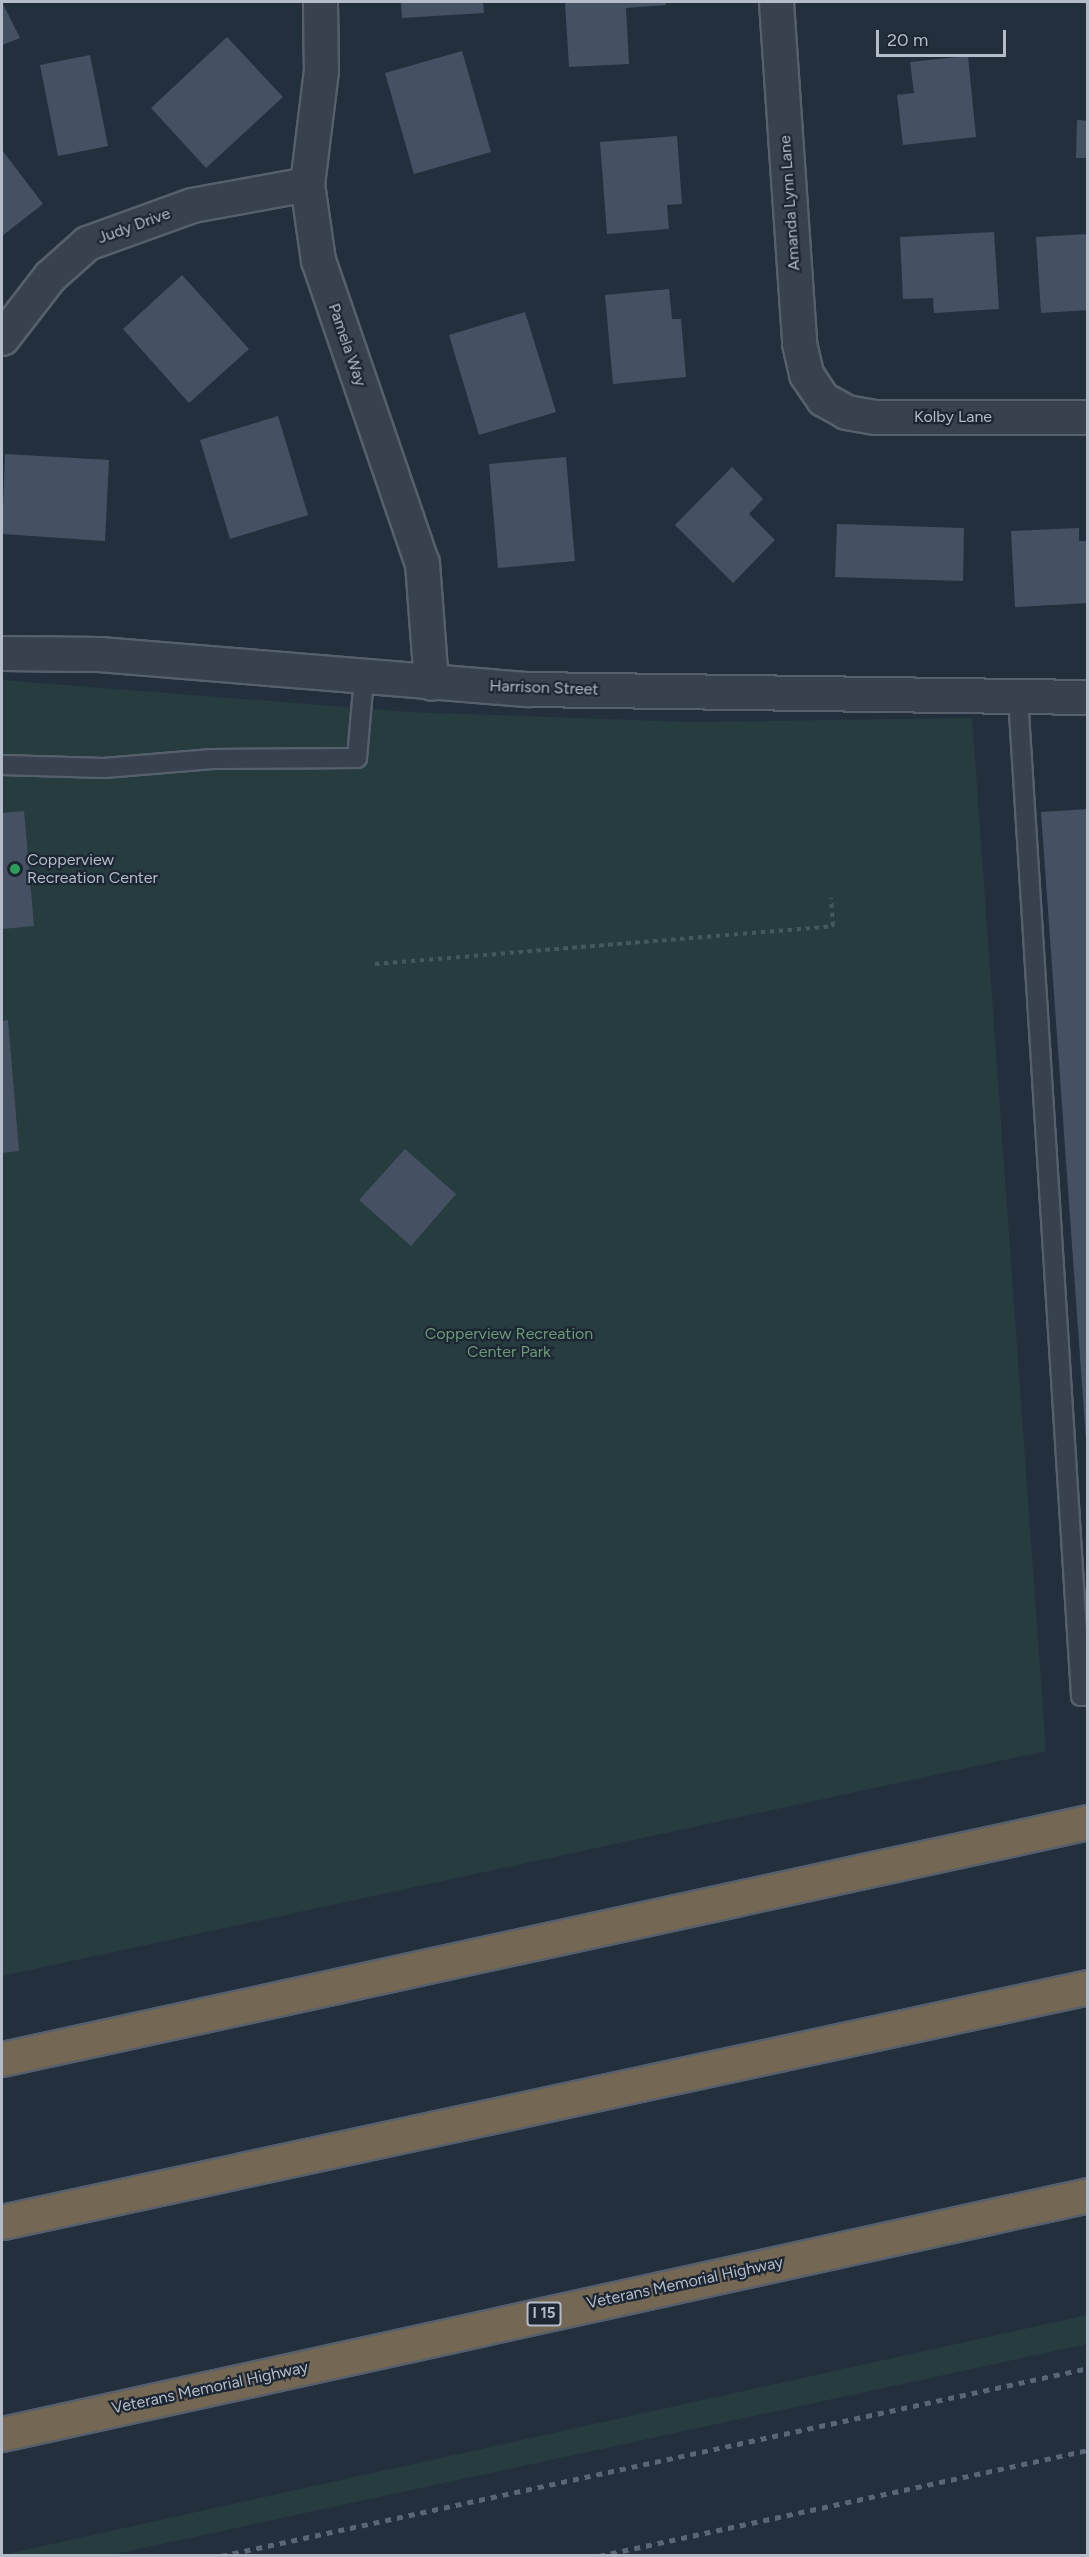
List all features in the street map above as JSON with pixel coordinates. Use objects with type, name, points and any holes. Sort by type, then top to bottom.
[{"type":"highway","points":[[2,2059],[1088,1822]]},
{"type":"highway","points":[[2,2222],[1088,1987]]},
{"type":"highway","name":"Veterans Memorial Highway","points":[[2,2434],[1088,2195]]},
{"type":"street","name":"Pamela Way","points":[[320,2],[321,70],[307,184],[318,260],[422,563],[431,683]]},
{"type":"street","name":"Amanda Lynn Lane","points":[[776,2],[799,343],[806,374],[823,399]]},
{"type":"street","name":"Judy Drive","points":[[2,338],[50,276],[87,243],[192,205],[307,184]]},
{"type":"street","name":"Kolby Lane","points":[[823,399],[846,412],[875,417],[1088,417]]},
{"type":"street","name":"Harrison Street","points":[[2,653],[99,654],[431,683],[1088,698]]},
{"type":"lane","points":[[2,765],[104,768],[213,759],[357,758],[364,678]]},
{"type":"lane","points":[[1018,697],[1081,1696],[1088,1695]]},
{"type":"path","points":[[375,964],[832,926],[831,898]]},
{"type":"green space","name":"Copperview Recreation Center Park","points":[[2,680],[410,712],[691,722],[972,718],[1046,1751],[2,1976]]},
{"type":"green space","points":[[1087,2315],[1087,2344],[111,2555],[2,2555]]},
{"type":"building","points":[[2,2],[20,38],[2,45]]},
{"type":"building","points":[[401,2],[483,2],[484,13],[402,18]]},
{"type":"building","points":[[565,2],[666,2],[666,5],[626,8],[629,64],[569,67]]},
{"type":"building","points":[[227,37],[283,97],[206,168],[151,108]]},
{"type":"building","points":[[462,51],[491,152],[414,174],[385,73]]},
{"type":"building","points":[[90,55],[108,146],[58,156],[40,65]]},
{"type":"building","points":[[968,56],[976,137],[903,145],[897,95],[914,93],[910,62]]},
{"type":"building","points":[[1077,120],[1088,121],[1088,158],[1076,158]]},
{"type":"building","points":[[677,136],[682,204],[667,205],[669,229],[607,234],[600,142]]},
{"type":"building","points":[[2,150],[43,204],[2,236]]},
{"type":"building","points":[[994,232],[999,309],[934,313],[933,298],[903,299],[900,237]]},
{"type":"building","points":[[1088,234],[1088,310],[1041,313],[1036,237]]},
{"type":"building","points":[[182,275],[249,349],[189,403],[123,329]]},
{"type":"building","points":[[669,289],[672,319],[681,319],[686,377],[613,384],[605,295]]},
{"type":"building","points":[[525,312],[556,412],[479,435],[449,335]]},
{"type":"building","points":[[278,416],[308,515],[230,539],[200,440]]},
{"type":"building","points":[[5,454],[109,460],[105,541],[2,534]]},
{"type":"building","points":[[566,457],[575,561],[498,568],[489,464]]},
{"type":"building","points":[[732,467],[763,499],[749,514],[775,540],[733,583],[675,525]]},
{"type":"building","points":[[837,524],[964,528],[963,581],[835,577]]},
{"type":"building","points":[[1079,528],[1079,541],[1088,541],[1088,603],[1015,607],[1011,531]]},
{"type":"building","points":[[1088,809],[1088,1440],[1086,1440],[1041,812]]},
{"type":"building","name":"Copperview Recreation Center","points":[[24,811],[34,926],[2,929],[2,813]]},
{"type":"building","points":[[8,1020],[19,1151],[2,1153],[2,1021]]},
{"type":"building","points":[[405,1149],[456,1194],[411,1246],[359,1200]]},
{"type":"railway","points":[[221,2556],[1088,2368]]},
{"type":"railway","points":[[599,2556],[1088,2450]]},
{"type":"place","name":"Copperview Recreation Center","points":[[15,869]]}]
